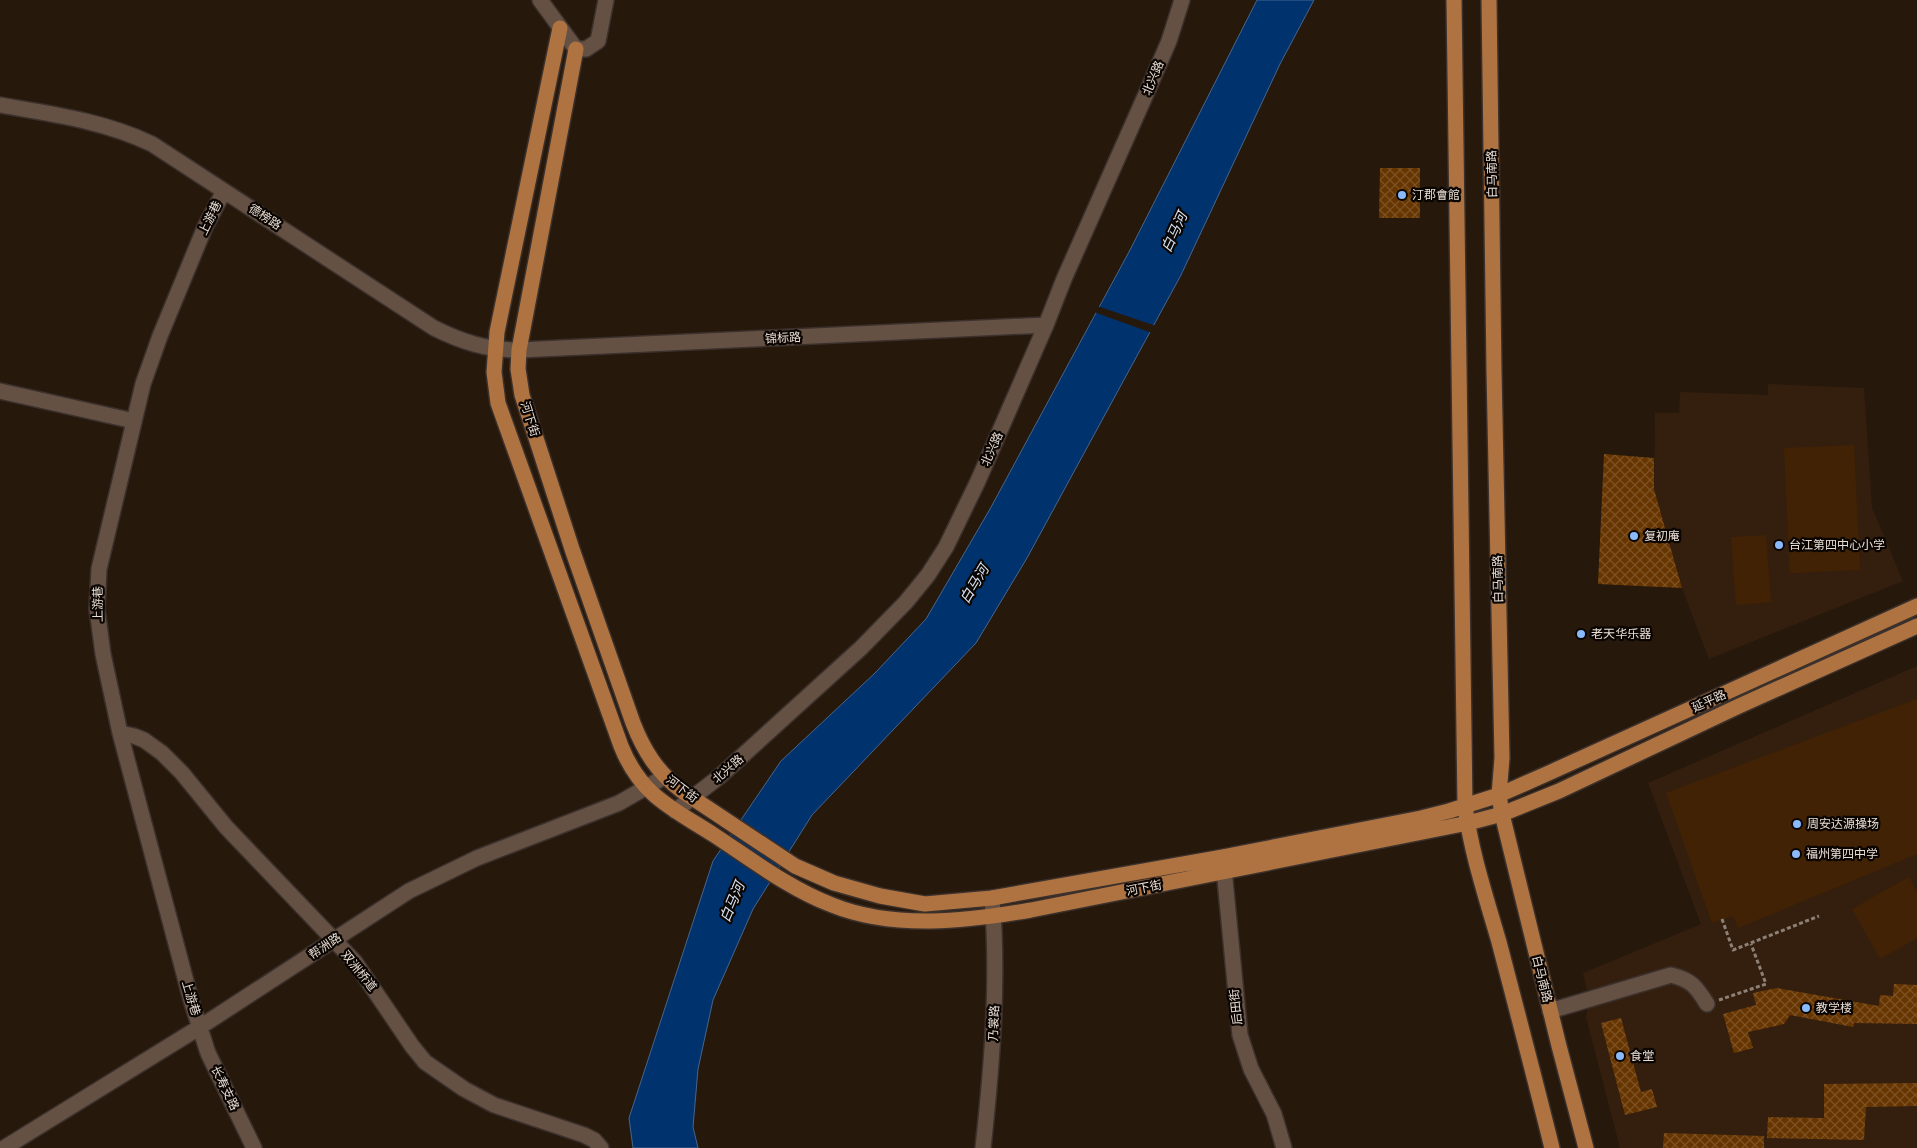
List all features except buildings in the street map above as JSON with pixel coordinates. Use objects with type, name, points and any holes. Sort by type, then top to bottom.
[{"type":"main road","points":[[1454,0],[1460,533],[1466,806],[1468,823],[1552,1148]]},
{"type":"main road","name":"白马南路","points":[[1489,0],[1502,748],[1499,794],[1502,814],[1550,1011],[1586,1148]]},
{"type":"main road","name":"河下街","points":[[560,28],[495,349],[494,372],[498,403],[621,746],[632,769],[646,788],[675,811],[788,883],[832,905],[869,916],[950,921],[994,916],[1223,865],[1421,818],[1466,806],[1499,794]]},
{"type":"main road","name":"河下街","points":[[576,49],[519,350],[518,369],[522,395],[573,552],[638,737],[664,777],[692,798],[795,866],[851,888],[896,900],[924,904],[992,898],[1223,865],[1468,823],[1502,814]]},
{"type":"main road","name":"延平路","points":[[1499,794],[1917,606]]},
{"type":"main road","name":"延平路","points":[[1502,814],[1559,791],[1739,706],[1917,626]]},
{"type":"street","points":[[540,0],[576,49],[586,49],[598,41],[606,0]]},
{"type":"street","name":"北兴路","points":[[675,811],[719,777],[861,648],[906,602],[946,548],[964,513],[1169,41],[1182,0]]},
{"type":"street","name":"德榜路","points":[[0,105],[87,121],[128,133],[152,144],[434,328],[469,344],[495,349],[519,350]]},
{"type":"street","name":"上游巷","points":[[200,1027],[191,1000],[120,733],[103,654],[96,597],[99,568],[144,384],[160,336],[205,227],[224,191]]},
{"type":"street","name":"锦标路","points":[[519,350],[1046,325]]},
{"type":"street","points":[[0,391],[134,421]]},
{"type":"street","name":"双洲桥道","points":[[120,733],[144,740],[171,762],[226,827],[355,962],[418,1055],[436,1071],[494,1105],[584,1135],[594,1140],[601,1148]]},
{"type":"street","name":"帮洲路","points":[[4,1148],[200,1027],[333,941],[386,904],[430,879],[477,858],[620,803],[664,777]]},
{"type":"street","name":"后田街","points":[[1223,865],[1240,1035],[1251,1069],[1274,1114],[1284,1148]]},
{"type":"street","name":"乃裳路","points":[[983,1148],[992,1073],[994,1032],[995,938],[992,898]]},
{"type":"street","points":[[1550,1011],[1670,975],[1684,978],[1697,988],[1707,1004]]},
{"type":"street","name":"长寿支路","points":[[200,1027],[208,1053],[254,1148]]},
{"type":"path","points":[[1722,919],[1733,950],[1819,916]]},
{"type":"path","points":[[1707,1004],[1766,984],[1751,944]]},
{"type":"shaded area","name":"台江第四中心小学","points":[[1768,384],[1864,388],[1872,508],[1903,581],[1709,659],[1682,588],[1654,489],[1655,413],[1679,413],[1680,392],[1768,395]]},
{"type":"shaded area","points":[[1854,445],[1860,570],[1790,573],[1784,448]]},
{"type":"shaded area","points":[[1766,535],[1771,602],[1736,605],[1731,537]]},
{"type":"shaded area","name":"福州第四中学","points":[[1917,666],[1917,1148],[1620,1148],[1586,1017],[1589,999],[1583,973],[1701,924],[1648,783]]},
{"type":"shaded area","name":"周安达源操场","points":[[1917,699],[1917,854],[1738,928],[1733,916],[1712,923],[1666,793]]},
{"type":"shaded area","points":[[1909,877],[1917,892],[1917,938],[1880,959],[1852,909]]},
{"type":"water","name":"白马河","points":[[1257,0],[1314,0],[1280,64],[1181,275],[1027,558],[976,643],[812,815],[753,909],[713,1000],[698,1069],[693,1127],[698,1148],[633,1148],[629,1118],[713,861],[781,761],[875,673],[926,619],[990,509],[1130,250]]},
{"type":"pier","points":[[1097,306],[1156,326],[1152,333],[1094,312]]},
{"type":"place","name":"汀郡會館","points":[[1402,195]]},
{"type":"place","name":"复初庵","points":[[1634,536]]},
{"type":"place","name":"台江第四中心小学","points":[[1779,545]]},
{"type":"place","name":"老天华乐器","points":[[1581,634]]},
{"type":"place","name":"周安达源操场","points":[[1797,824]]},
{"type":"place","name":"福州第四中学","points":[[1796,854]]},
{"type":"place","name":"教学楼","points":[[1806,1008]]},
{"type":"place","name":"食堂","points":[[1620,1056]]}]
